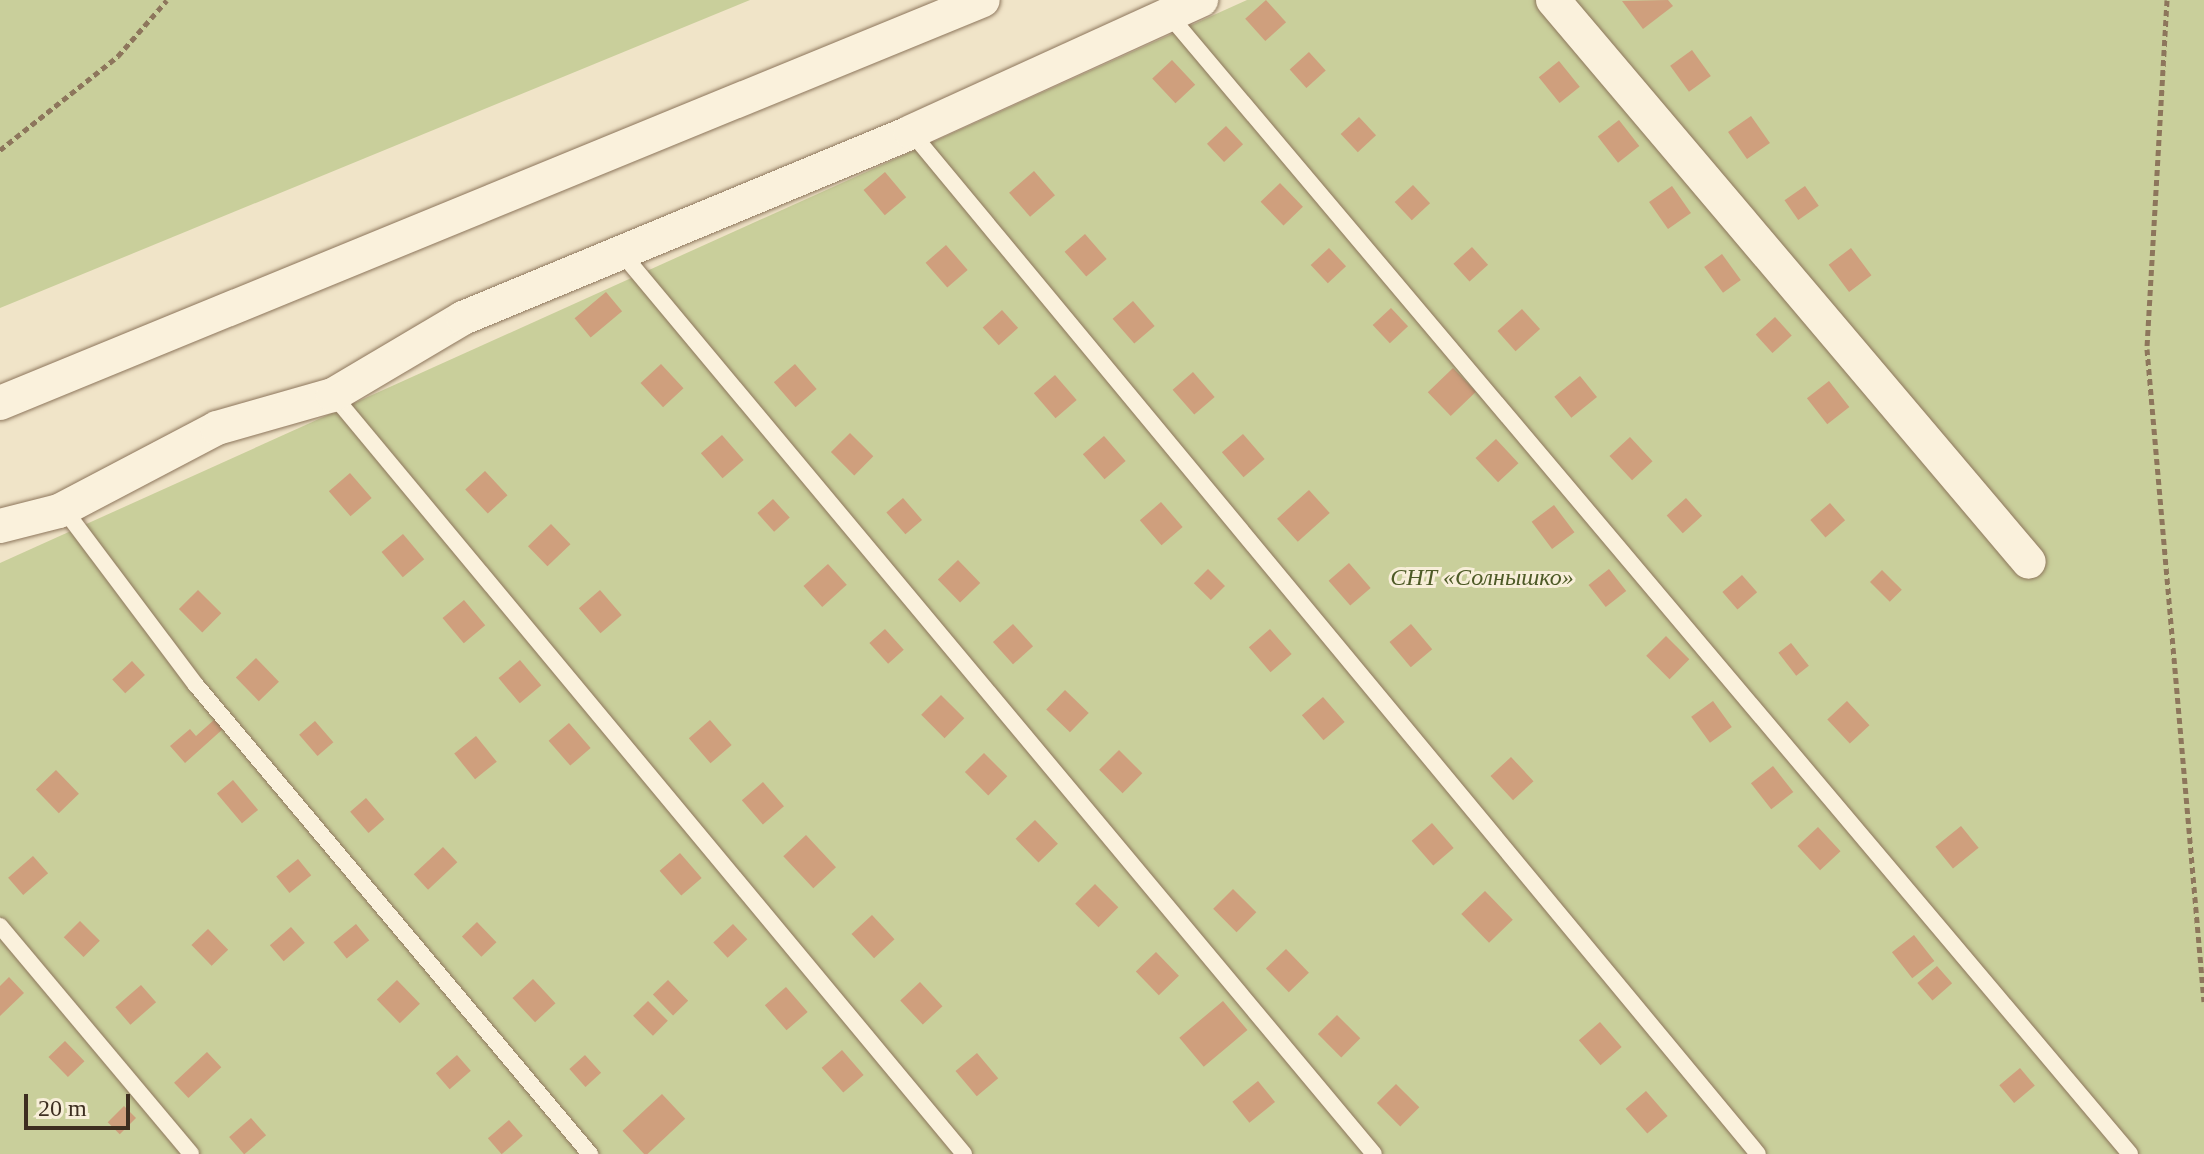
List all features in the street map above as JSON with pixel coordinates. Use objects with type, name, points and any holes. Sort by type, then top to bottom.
[{"type":"street","points":[[0,403],[983,0]]},
{"type":"street","points":[[0,526],[63,508],[217,428],[333,395],[463,318],[619,250],[911,132],[1201,0]]},
{"type":"street","points":[[1553,0],[2029,562]]},
{"type":"lane","points":[[1169,15],[2130,1154]]},
{"type":"lane","points":[[911,132],[1758,1154]]},
{"type":"lane","points":[[619,250],[1374,1154]]},
{"type":"lane","points":[[333,395],[964,1154]]},
{"type":"lane","points":[[63,508],[196,685],[590,1154]]},
{"type":"lane","points":[[0,926],[191,1154]]},
{"type":"path","points":[[0,150],[118,56],[167,0]]},
{"type":"path","points":[[2167,0],[2147,349],[2204,1002]]},
{"type":"green space","points":[[0,0],[750,0],[0,308]]},
{"type":"green space","name":"СНТ «Солнышко»","points":[[1247,0],[2204,0],[2204,1154],[0,1154],[0,563]]},
{"type":"building","points":[[1266,0],[1286,22],[1265,41],[1245,19]]},
{"type":"building","points":[[1668,0],[1673,6],[1643,29],[1622,1]]},
{"type":"building","points":[[1692,50],[1711,76],[1689,92],[1670,66]]},
{"type":"building","points":[[1309,52],[1326,71],[1306,88],[1290,69]]},
{"type":"building","points":[[1172,60],[1195,85],[1175,103],[1152,78]]},
{"type":"building","points":[[1559,61],[1580,87],[1560,103],[1539,77]]},
{"type":"building","points":[[1751,116],[1770,143],[1747,159],[1728,132]]},
{"type":"building","points":[[1359,117],[1376,135],[1358,152],[1341,134]]},
{"type":"building","points":[[1619,120],[1639,146],[1618,163],[1598,137]]},
{"type":"building","points":[[1226,126],[1243,144],[1224,162],[1207,144]]},
{"type":"building","points":[[1034,171],[1055,195],[1030,217],[1009,193]]},
{"type":"building","points":[[885,172],[906,197],[885,215],[864,190]]},
{"type":"building","points":[[1280,183],[1303,207],[1284,225],[1261,202]]},
{"type":"building","points":[[1413,185],[1430,203],[1412,220],[1395,202]]},
{"type":"building","points":[[1672,186],[1691,213],[1668,229],[1649,202]]},
{"type":"building","points":[[1805,186],[1819,206],[1798,220],[1785,200]]},
{"type":"building","points":[[1085,234],[1107,259],[1086,277],[1065,252]]},
{"type":"building","points":[[946,245],[968,270],[947,288],[926,263]]},
{"type":"building","points":[[1472,247],[1488,265],[1469,282],[1453,264]]},
{"type":"building","points":[[1329,248],[1346,266],[1328,283],[1311,265]]},
{"type":"building","points":[[1851,248],[1871,275],[1849,292],[1829,265]]},
{"type":"building","points":[[1722,254],[1741,280],[1723,293],[1704,267]]},
{"type":"building","points":[[606,292],[622,311],[591,338],[575,318]]},
{"type":"building","points":[[1133,301],[1155,326],[1134,344],[1113,319]]},
{"type":"building","points":[[1391,308],[1408,326],[1390,343],[1373,325]]},
{"type":"building","points":[[1522,309],[1540,329],[1516,351],[1497,331]]},
{"type":"building","points":[[1002,310],[1018,328],[999,345],[983,327]]},
{"type":"building","points":[[1775,317],[1792,336],[1772,353],[1756,334]]},
{"type":"building","points":[[661,364],[684,388],[663,407],[641,383]]},
{"type":"building","points":[[795,364],[817,389],[796,407],[774,382]]},
{"type":"building","points":[[1453,368],[1476,392],[1451,416],[1428,392]]},
{"type":"building","points":[[1193,372],[1215,397],[1194,415],[1173,390]]},
{"type":"building","points":[[1055,375],[1077,400],[1056,418],[1034,393]]},
{"type":"building","points":[[1580,376],[1597,397],[1571,418],[1554,397]]},
{"type":"building","points":[[1829,381],[1849,407],[1827,424],[1807,398]]},
{"type":"building","points":[[850,433],[873,456],[854,475],[831,452]]},
{"type":"building","points":[[1243,434],[1265,459],[1244,477],[1222,452]]},
{"type":"building","points":[[722,435],[744,460],[723,478],[701,453]]},
{"type":"building","points":[[1104,436],[1126,461],[1105,479],[1083,454]]},
{"type":"building","points":[[1630,437],[1653,461],[1632,480],[1610,456]]},
{"type":"building","points":[[1496,439],[1519,463],[1498,482],[1476,458]]},
{"type":"building","points":[[485,471],[508,495],[488,514],[465,489]]},
{"type":"building","points":[[350,473],[372,498],[351,516],[329,491]]},
{"type":"building","points":[[1309,490],[1330,513],[1298,542],[1277,519]]},
{"type":"building","points":[[903,498],[922,520],[905,534],[886,512]]},
{"type":"building","points":[[1686,498],[1702,516],[1683,533],[1667,515]]},
{"type":"building","points":[[773,499],[790,518],[774,532],[757,513]]},
{"type":"building","points":[[1161,502],[1183,527],[1162,545],[1140,520]]},
{"type":"building","points":[[1830,503],[1845,520],[1825,537],[1810,520]]},
{"type":"building","points":[[1554,505],[1574,532],[1552,549],[1532,522]]},
{"type":"building","points":[[551,524],[570,544],[547,566],[528,546]]},
{"type":"building","points":[[403,534],[424,559],[403,577],[382,552]]},
{"type":"building","points":[[958,560],[980,583],[960,602],[938,579]]},
{"type":"building","points":[[1349,563],[1371,588],[1350,606],[1329,581]]},
{"type":"building","points":[[828,564],[847,585],[822,607],[803,586]]},
{"type":"building","points":[[1208,569],[1225,586],[1211,600],[1194,583]]},
{"type":"building","points":[[1609,569],[1626,591],[1606,607],[1589,585]]},
{"type":"building","points":[[1882,570],[1902,590],[1890,602],[1870,582]]},
{"type":"building","points":[[1742,575],[1757,592],[1737,609],[1722,592]]},
{"type":"building","points":[[198,590],[221,613],[202,632],[179,609]]},
{"type":"building","points":[[600,590],[622,615],[601,633],[579,608]]},
{"type":"building","points":[[464,600],[485,625],[464,643],[443,618]]},
{"type":"building","points":[[1013,624],[1033,646],[1013,664],[993,642]]},
{"type":"building","points":[[1411,624],[1432,649],[1411,667],[1390,642]]},
{"type":"building","points":[[885,629],[904,650],[888,664],[869,643]]},
{"type":"building","points":[[1270,629],[1292,654],[1271,672],[1249,647]]},
{"type":"building","points":[[1666,636],[1689,659],[1670,679],[1646,656]]},
{"type":"building","points":[[1791,643],[1809,666],[1796,676],[1778,653]]},
{"type":"building","points":[[256,658],[279,682],[259,701],[236,677]]},
{"type":"building","points":[[520,660],[541,685],[520,703],[499,678]]},
{"type":"building","points":[[132,661],[145,675],[125,693],[112,679]]},
{"type":"building","points":[[1065,690],[1089,713],[1070,732],[1046,709]]},
{"type":"building","points":[[941,695],[964,718],[945,738],[921,715]]},
{"type":"building","points":[[1323,697],[1345,722],[1324,740],[1302,715]]},
{"type":"building","points":[[1713,701],[1732,727],[1710,743],[1691,717]]},
{"type":"building","points":[[1847,701],[1870,725],[1850,744],[1827,719]]},
{"type":"building","points":[[215,719],[224,728],[185,763],[170,746],[190,729],[196,736]]},
{"type":"building","points":[[710,720],[732,745],[711,763],[689,738]]},
{"type":"building","points":[[315,721],[333,742],[318,756],[299,735]]},
{"type":"building","points":[[569,723],[591,748],[570,766],[549,741]]},
{"type":"building","points":[[476,736],[497,762],[475,779],[454,754]]},
{"type":"building","points":[[1119,750],[1142,773],[1123,793],[1099,770]]},
{"type":"building","points":[[984,753],[1007,776],[988,795],[965,772]]},
{"type":"building","points":[[1511,757],[1534,781],[1513,800],[1491,776]]},
{"type":"building","points":[[1773,766],[1793,792],[1771,809],[1751,783]]},
{"type":"building","points":[[56,770],[79,794],[59,813],[36,789]]},
{"type":"building","points":[[233,780],[258,810],[242,823],[217,793]]},
{"type":"building","points":[[763,782],[784,806],[763,825],[742,800]]},
{"type":"building","points":[[366,798],[384,819],[369,833],[350,812]]},
{"type":"building","points":[[1035,820],[1058,844],[1039,862],[1016,839]]},
{"type":"building","points":[[1432,823],[1454,848],[1433,866],[1412,841]]},
{"type":"building","points":[[1961,826],[1979,848],[1953,869],[1935,847]]},
{"type":"building","points":[[1818,827],[1841,851],[1820,870],[1798,846]]},
{"type":"building","points":[[806,835],[836,867],[813,888],[783,856]]},
{"type":"building","points":[[443,847],[457,862],[428,890],[414,874]]},
{"type":"building","points":[[680,853],[702,878],[681,896],[660,871]]},
{"type":"building","points":[[33,856],[48,873],[23,895],[8,878]]},
{"type":"building","points":[[298,859],[311,875],[289,893],[276,877]]},
{"type":"building","points":[[1095,884],[1118,907],[1099,927],[1075,904]]},
{"type":"building","points":[[1233,889],[1256,912],[1237,932],[1213,909]]},
{"type":"building","points":[[1485,891],[1513,920],[1489,943],[1461,914]]},
{"type":"building","points":[[872,915],[895,939],[874,958],[852,934]]},
{"type":"building","points":[[80,921],[100,941],[84,957],[64,937]]},
{"type":"building","points":[[477,922],[496,942],[481,957],[462,937]]},
{"type":"building","points":[[356,924],[369,940],[347,959],[333,942]]},
{"type":"building","points":[[733,924],[747,939],[728,958],[713,942]]},
{"type":"building","points":[[291,927],[305,943],[284,961],[270,945]]},
{"type":"building","points":[[208,929],[228,950],[212,966],[191,945]]},
{"type":"building","points":[[1914,935],[1934,961],[1912,978],[1892,952]]},
{"type":"building","points":[[1286,949],[1309,973],[1289,992],[1266,968]]},
{"type":"building","points":[[1156,952],[1179,976],[1159,995],[1136,971]]},
{"type":"building","points":[[1937,966],[1952,983],[1932,1000],[1917,983]]},
{"type":"building","points":[[9,977],[24,993],[0,1016],[0,986]]},
{"type":"building","points":[[533,979],[556,1003],[535,1022],[513,998]]},
{"type":"building","points":[[397,980],[420,1004],[400,1023],[377,999]]},
{"type":"building","points":[[668,980],[688,1001],[673,1015],[653,995]]},
{"type":"building","points":[[920,982],[943,1006],[923,1025],[900,1000]]},
{"type":"building","points":[[141,985],[156,1002],[130,1025],[115,1007]]},
{"type":"building","points":[[786,987],[808,1012],[787,1030],[765,1005]]},
{"type":"building","points":[[648,1001],[668,1021],[653,1036],[633,1016]]},
{"type":"building","points":[[1223,1001],[1247,1030],[1204,1067],[1179,1038]]},
{"type":"building","points":[[1337,1015],[1360,1038],[1341,1057],[1318,1034]]},
{"type":"building","points":[[1600,1022],[1622,1047],[1601,1065],[1579,1040]]},
{"type":"building","points":[[65,1041],[84,1061],[68,1077],[48,1057]]},
{"type":"building","points":[[842,1050],[864,1075],[843,1093],[822,1068]]},
{"type":"building","points":[[207,1052],[221,1067],[188,1098],[174,1083]]},
{"type":"building","points":[[977,1053],[998,1078],[977,1096],[956,1071]]},
{"type":"building","points":[[457,1055],[471,1071],[450,1089],[436,1073]]},
{"type":"building","points":[[585,1055],[601,1073],[585,1087],[569,1069]]},
{"type":"building","points":[[2020,1068],[2035,1086],[2014,1103],[1999,1085]]},
{"type":"building","points":[[1258,1081],[1275,1102],[1249,1123],[1232,1102]]},
{"type":"building","points":[[1396,1084],[1419,1107],[1400,1126],[1377,1103]]},
{"type":"building","points":[[1646,1091],[1668,1116],[1647,1134],[1626,1109]]},
{"type":"building","points":[[662,1094],[685,1119],[648,1154],[623,1131]]},
{"type":"building","points":[[124,1106],[136,1118],[120,1134],[108,1122]]},
{"type":"building","points":[[251,1118],[266,1135],[245,1154],[229,1137]]},
{"type":"building","points":[[509,1120],[523,1136],[502,1154],[488,1138]]}]
